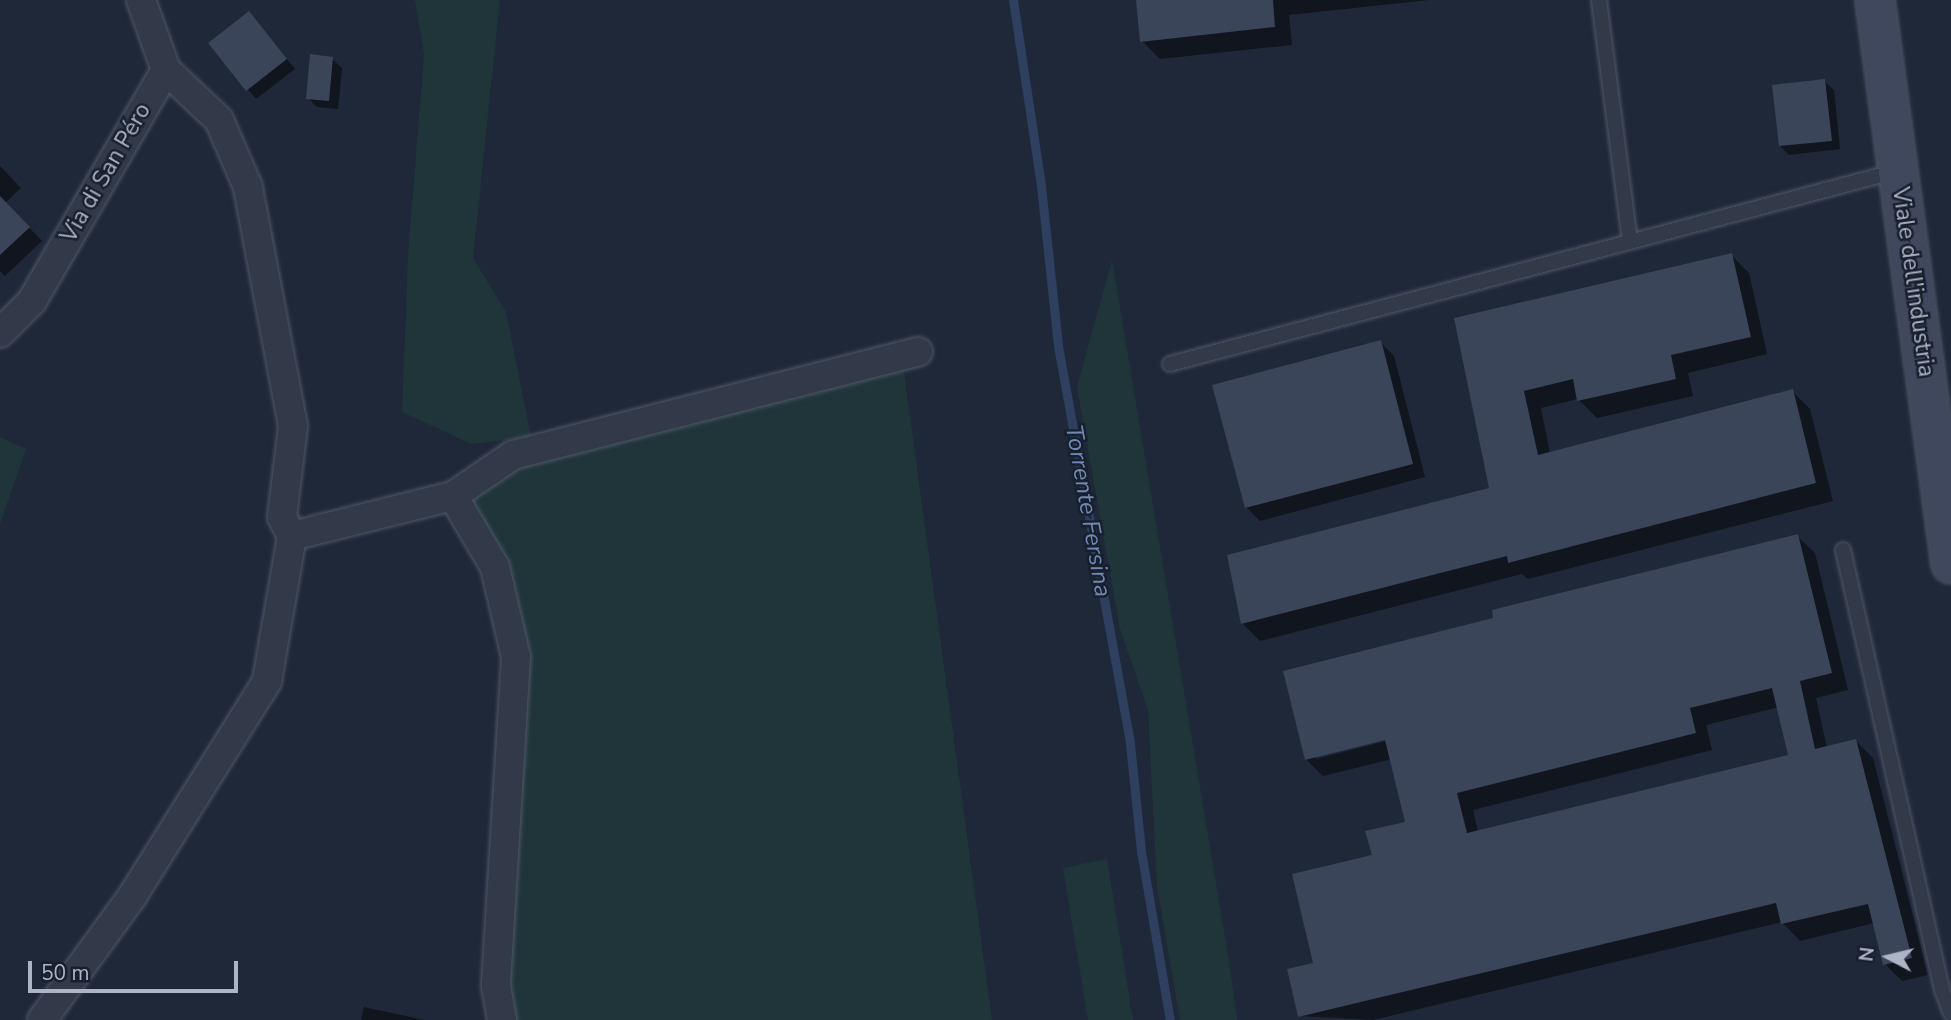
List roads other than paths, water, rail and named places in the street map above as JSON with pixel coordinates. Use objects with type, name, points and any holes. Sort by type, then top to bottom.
[{"type":"street","points":[[42,1020],[133,895],[267,681],[292,536],[282,517],[293,426],[248,187],[219,120],[166,70],[141,0]]},
{"type":"street","name":"Viale dell'industria","points":[[1875,0],[1951,564]]},
{"type":"street","name":"Via di San Péro","points":[[0,333],[32,301],[166,70]]},
{"type":"street","points":[[292,536],[453,495],[513,455],[918,352]]},
{"type":"street","points":[[453,495],[495,567],[516,657],[496,986],[502,1020]]},
{"type":"lane","points":[[1599,0],[1630,242]]},
{"type":"lane","points":[[1170,364],[1898,171]]},
{"type":"lane","points":[[1843,551],[1939,977],[1951,1013]]},
{"type":"waterway","name":"Torrente Fersina","points":[[1013,0],[1041,186],[1058,346],[1130,744],[1141,851],[1170,1020]]}]
